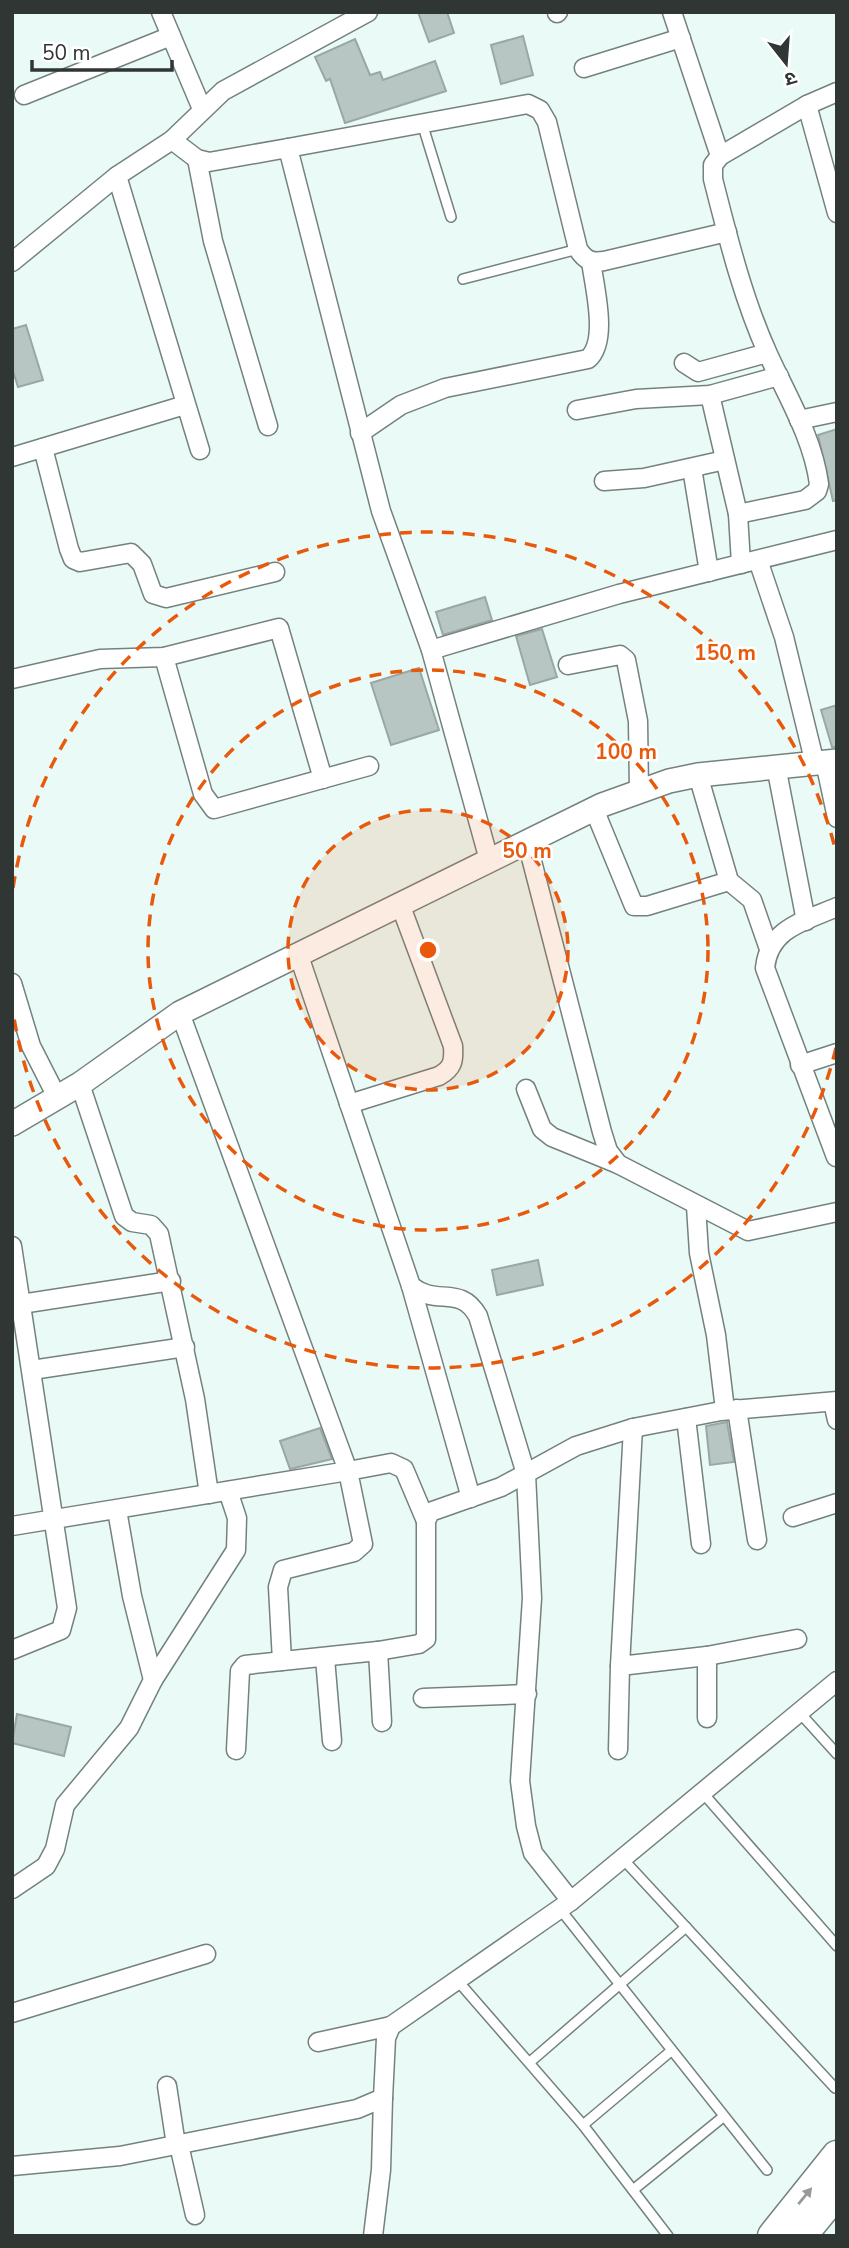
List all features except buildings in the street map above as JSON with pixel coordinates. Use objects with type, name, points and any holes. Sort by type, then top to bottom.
[{"type":"highway","points":[[772,2236],[837,2156]]},
{"type":"highway","points":[[802,2236],[835,2212]]},
{"type":"street","points":[[161,12],[202,109]]},
{"type":"street","points":[[12,262],[117,176],[172,141],[202,109],[248,75],[331,35],[368,12]]},
{"type":"street","points":[[673,12],[720,156]]},
{"type":"street","points":[[23,95],[171,36]]},
{"type":"street","points":[[584,68],[681,38]]},
{"type":"street","points":[[738,514],[804,500],[817,491],[818,473],[799,420],[767,353],[727,233],[713,179],[713,164],[720,156],[807,105],[837,92]]},
{"type":"street","points":[[172,141],[197,159],[209,162],[528,104],[540,110],[547,122],[584,255],[599,329],[596,346],[588,359],[445,388],[401,405],[360,433]]},
{"type":"street","points":[[807,105],[836,207]]},
{"type":"street","points":[[288,148],[381,511],[431,650],[489,860]]},
{"type":"street","points":[[197,159],[213,241],[268,426]]},
{"type":"street","points":[[117,176],[200,450]]},
{"type":"street","points":[[584,255],[727,233]]},
{"type":"street","points":[[684,363],[698,372],[767,353]]},
{"type":"street","points":[[577,410],[636,399],[710,395],[779,376]]},
{"type":"street","points":[[710,395],[750,562],[784,637],[825,762],[837,818]]},
{"type":"street","points":[[12,457],[185,405]]},
{"type":"street","points":[[799,420],[837,412]]},
{"type":"street","points":[[43,448],[69,549],[74,559],[79,562],[131,553],[142,564],[153,594],[166,598],[275,572]]},
{"type":"street","points":[[604,481],[644,478],[725,460]]},
{"type":"street","points":[[692,468],[709,572]]},
{"type":"street","points":[[431,650],[504,625],[837,540]]},
{"type":"street","points":[[12,679],[100,659],[163,657],[279,628],[323,779]]},
{"type":"street","points":[[568,665],[620,654],[626,660],[638,721],[639,792]]},
{"type":"street","points":[[163,657],[204,794],[214,809],[369,766]]},
{"type":"street","points":[[12,1124],[80,1084],[180,1013],[594,809],[639,792],[698,775],[825,762]]},
{"type":"street","points":[[776,766],[806,920]]},
{"type":"street","points":[[698,775],[729,881],[752,900],[769,949]]},
{"type":"street","points":[[594,809],[634,906],[647,906],[729,881]]},
{"type":"street","points":[[527,842],[602,1132],[608,1151],[618,1164]]},
{"type":"street","points":[[349,1104],[439,1076],[452,1066],[453,1046],[400,904]]},
{"type":"street","points":[[836,1157],[830,1124],[800,1065],[765,968],[769,949],[783,931],[837,907]]},
{"type":"street","points":[[299,956],[411,1286],[471,1498]]},
{"type":"street","points":[[12,983],[32,1046],[57,1097]]},
{"type":"street","points":[[180,1013],[348,1471],[363,1544],[355,1552],[283,1570],[278,1587],[282,1661]]},
{"type":"street","points":[[800,1065],[837,1053]]},
{"type":"street","points":[[80,1084],[124,1216],[132,1222],[156,1228],[185,1347],[209,1494]]},
{"type":"street","points":[[526,1089],[534,1116],[542,1129],[552,1137],[618,1164],[748,1231],[837,1212]]},
{"type":"street","points":[[696,1206],[699,1253],[757,1540]]},
{"type":"street","points":[[12,1246],[55,1519],[66,1620],[61,1630],[12,1650]]},
{"type":"street","points":[[21,1304],[171,1281]]},
{"type":"street","points":[[411,1286],[422,1294],[458,1296],[471,1303],[478,1316],[526,1474],[532,1598],[520,1781],[533,1853],[565,1905]]},
{"type":"street","points":[[32,1370],[185,1347]]},
{"type":"street","points":[[426,1521],[430,1512],[437,1508],[471,1498],[526,1474],[576,1446],[633,1428],[731,1410],[835,1401],[837,1420]]},
{"type":"street","points":[[686,1418],[701,1544]]},
{"type":"street","points":[[618,1751],[633,1428]]},
{"type":"street","points":[[12,1526],[391,1463],[404,1469],[426,1521],[426,1639],[419,1644],[378,1651],[250,1664],[240,1671],[236,1750]]},
{"type":"street","points":[[12,1889],[46,1866],[55,1849],[65,1804],[129,1728],[153,1680],[236,1549],[237,1518],[228,1491]]},
{"type":"street","points":[[793,1517],[837,1503]]},
{"type":"street","points":[[117,1510],[132,1596],[153,1680]]},
{"type":"street","points":[[620,1666],[707,1656],[797,1639]]},
{"type":"street","points":[[378,1651],[382,1722]]},
{"type":"street","points":[[707,1656],[707,1718]]},
{"type":"street","points":[[325,1658],[332,1741]]},
{"type":"street","points":[[318,2042],[391,2026],[565,1905],[837,1681]]},
{"type":"street","points":[[423,1698],[527,1694]]},
{"type":"street","points":[[12,2013],[206,1954]]},
{"type":"street","points":[[373,2236],[381,2170],[386,2038],[391,2026]]},
{"type":"street","points":[[167,2086],[177,2145],[195,2215]]},
{"type":"street","points":[[12,2166],[120,2156],[357,2109],[383,2098]]},
{"type":"lane","points":[[422,123],[452,217]]},
{"type":"lane","points":[[463,279],[584,255]]},
{"type":"lane","points":[[799,1712],[837,1754]]},
{"type":"lane","points":[[702,1793],[837,1945]]},
{"type":"lane","points":[[622,1858],[835,2088]]},
{"type":"lane","points":[[565,1905],[621,1986],[767,2170]]},
{"type":"lane","points":[[530,2062],[686,1927]]},
{"type":"lane","points":[[457,1980],[583,2125],[668,2236]]},
{"type":"lane","points":[[583,2125],[671,2051]]},
{"type":"lane","points":[[633,2190],[723,2117]]}]
